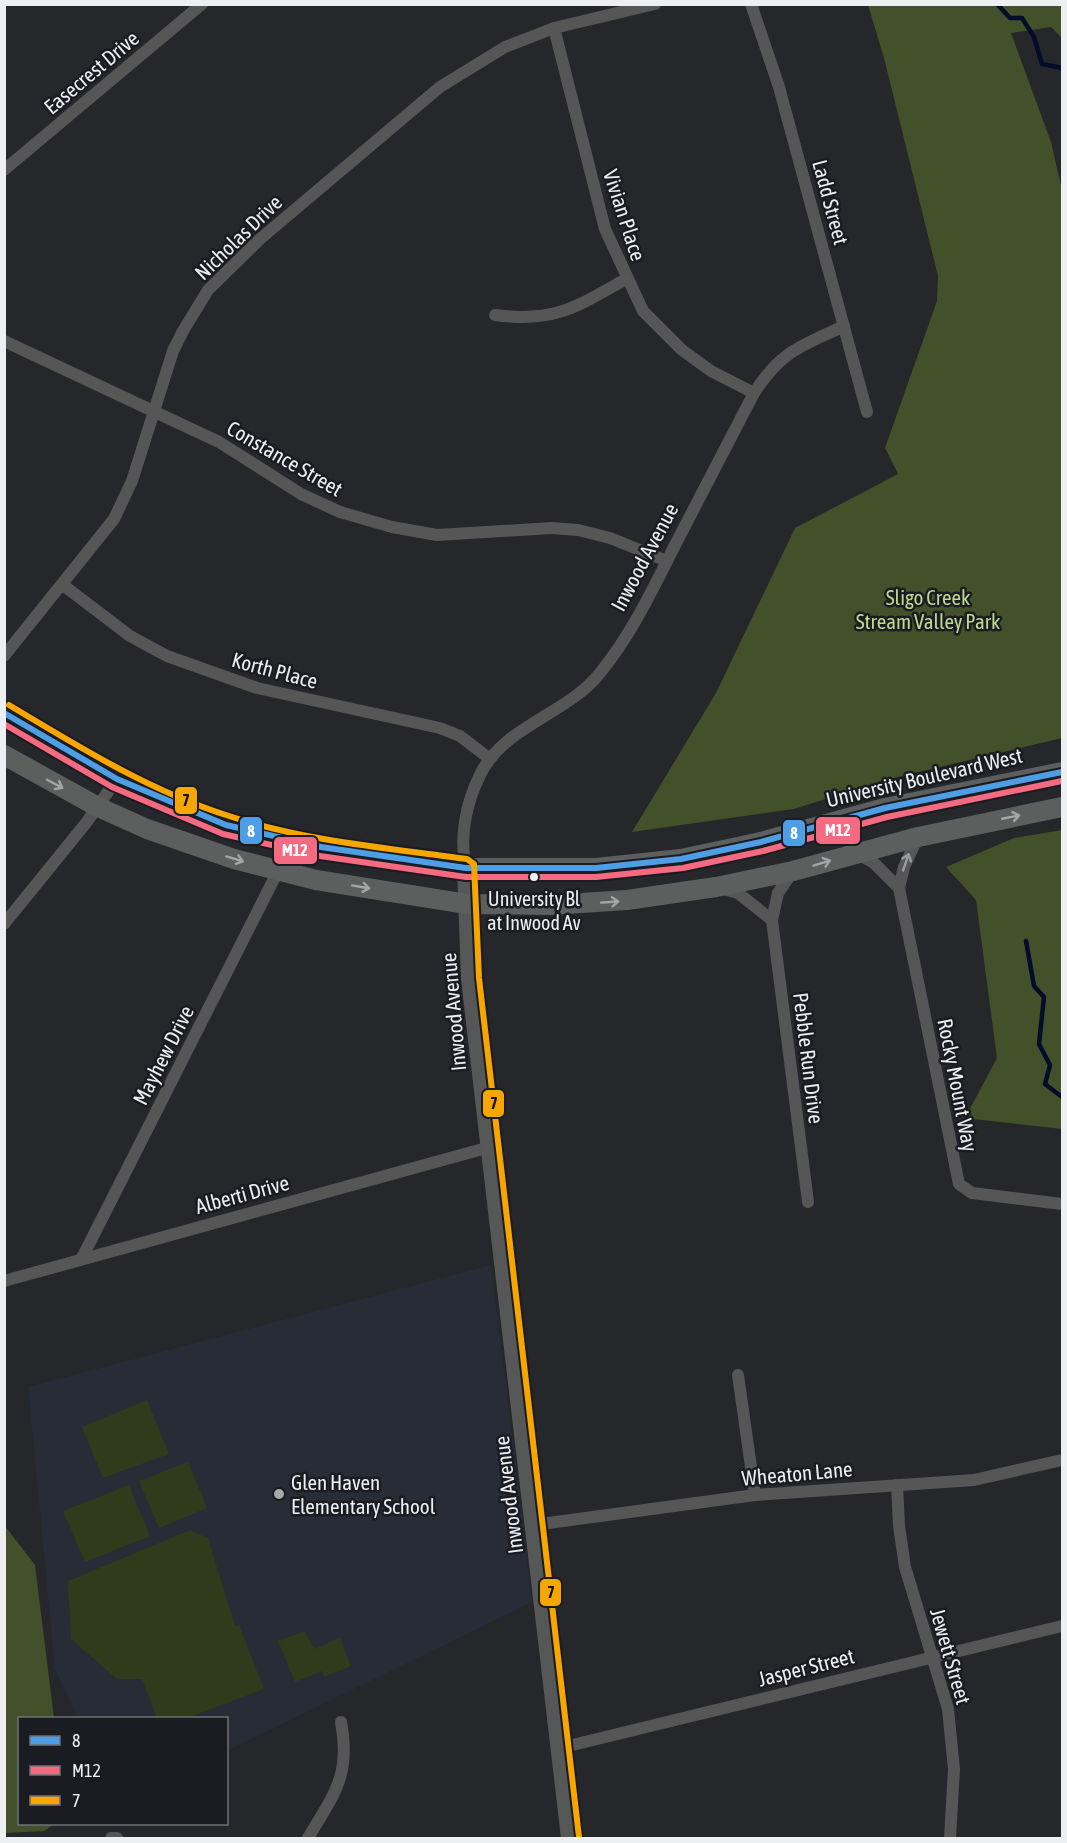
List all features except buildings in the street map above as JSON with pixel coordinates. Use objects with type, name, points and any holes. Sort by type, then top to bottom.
[{"type":"main road","name":"University Boulevard West","points":[[4,713],[117,779],[226,825],[321,848],[466,868],[596,868],[681,859],[761,842],[935,797],[1062,772]]},
{"type":"main road","points":[[4,755],[98,807],[147,829],[234,859],[316,880],[467,904],[551,905],[627,900],[716,887],[793,871],[918,837],[1062,807]]},
{"type":"street","name":"Easecrest Drive","points":[[4,170],[202,4]]},
{"type":"street","name":"Nicholas Drive","points":[[4,656],[114,519],[132,481],[183,331],[208,290],[260,239],[440,87],[505,46],[554,28],[655,4]]},
{"type":"street","name":"Ladd Street","points":[[751,4],[779,87],[867,412]]},
{"type":"street","name":"Vivian Place","points":[[554,28],[605,229],[626,279],[643,310],[682,351],[711,371],[754,393]]},
{"type":"street","points":[[495,315],[525,320],[552,316],[578,307],[626,279]]},
{"type":"street","name":"Inwood Avenue","points":[[570,1839],[470,979],[466,868],[461,848],[466,817],[480,775],[490,759],[501,747],[578,695],[599,675],[628,635],[754,393],[770,368],[789,352],[844,326]]},
{"type":"street","name":"Constance Street","points":[[4,341],[219,442],[301,494],[340,512],[381,524],[437,535],[551,528],[578,530],[610,538],[667,561]]},
{"type":"street","name":"Korth Place","points":[[63,585],[129,636],[167,656],[257,688],[440,728],[460,736],[490,759]]},
{"type":"street","points":[[4,924],[98,807],[117,779]]},
{"type":"street","name":"Rocky Mount Way","points":[[918,837],[904,867],[899,888],[959,1184],[972,1193],[1062,1204]]},
{"type":"street","points":[[856,852],[874,863],[899,888]]},
{"type":"street","name":"Mayhew Drive","points":[[82,1258],[278,871]]},
{"type":"street","name":"Pebble Run Drive","points":[[793,871],[778,893],[772,920],[808,1202]]},
{"type":"street","points":[[716,887],[738,893],[772,920]]},
{"type":"street","name":"Alberti Drive","points":[[4,1281],[490,1147]]},
{"type":"street","points":[[738,1375],[755,1495]]},
{"type":"street","name":"Wheaton Lane","points":[[534,1525],[755,1495],[974,1480],[1062,1460]]},
{"type":"street","name":"Jewett Street","points":[[897,1485],[899,1526],[905,1567],[948,1709],[954,1769],[950,1839]]},
{"type":"street","name":"Jasper Street","points":[[560,1748],[1062,1626]]},
{"type":"street","points":[[308,1839],[345,1768],[346,1749],[341,1722]]},
{"type":"street","points":[[111,1838],[117,1839]]},
{"type":"shaded area","name":"Glen Haven Elementary School","points":[[491,1265],[532,1602],[228,1751],[228,1717],[78,1717],[55,1669],[28,1387]]},
{"type":"green space","name":"Sligo Creek Stream Valley Park","points":[[868,5],[1062,5],[1062,38],[1051,27],[1011,33],[1051,142],[1062,190],[1062,738],[885,780],[794,809],[632,832],[716,693],[795,528],[898,474],[885,448],[937,301],[938,276],[884,58]]},
{"type":"green space","points":[[1062,830],[1062,1129],[965,1118],[997,1058],[976,900],[946,867],[1014,838]]},
{"type":"green space","points":[[147,1400],[169,1454],[103,1478],[82,1427]]},
{"type":"green space","points":[[188,1462],[207,1508],[159,1528],[139,1481]]},
{"type":"green space","points":[[129,1485],[150,1536],[85,1562],[63,1511]]},
{"type":"green space","points":[[5,1526],[35,1565],[54,1717],[18,1717],[18,1825],[53,1825],[44,1831],[5,1833]]},
{"type":"green space","points":[[190,1530],[208,1538],[235,1626],[239,1625],[264,1689],[190,1717],[157,1717],[142,1679],[117,1679],[71,1639],[68,1581]]},
{"type":"green space","points":[[305,1631],[314,1649],[340,1638],[351,1666],[324,1677],[322,1671],[295,1682],[278,1641]]},
{"type":"waterway","points":[[997,4],[1010,18],[1022,18],[1034,37],[1042,64],[1062,68]]},
{"type":"waterway","points":[[1026,941],[1034,986],[1044,997],[1039,1044],[1050,1065],[1045,1084],[1062,1097]]},
{"type":"transit line","name":"7","points":[[9,705],[143,781],[229,816],[317,838],[467,859],[474,864],[479,978],[579,1837]]},
{"type":"transit line","name":"8","points":[[4,713],[117,779],[226,825],[321,847],[466,868],[596,868],[681,859],[761,842],[885,808],[1062,772]]},
{"type":"transit line","name":"M12","points":[[4,724],[112,787],[223,834],[320,856],[466,877],[596,877],[683,868],[763,851],[887,817],[1062,781]]},
{"type":"place","name":"University Bl at Inwood Av","points":[[534,877]]},
{"type":"place","name":"Glen Haven Elementary School","points":[[279,1494]]}]
